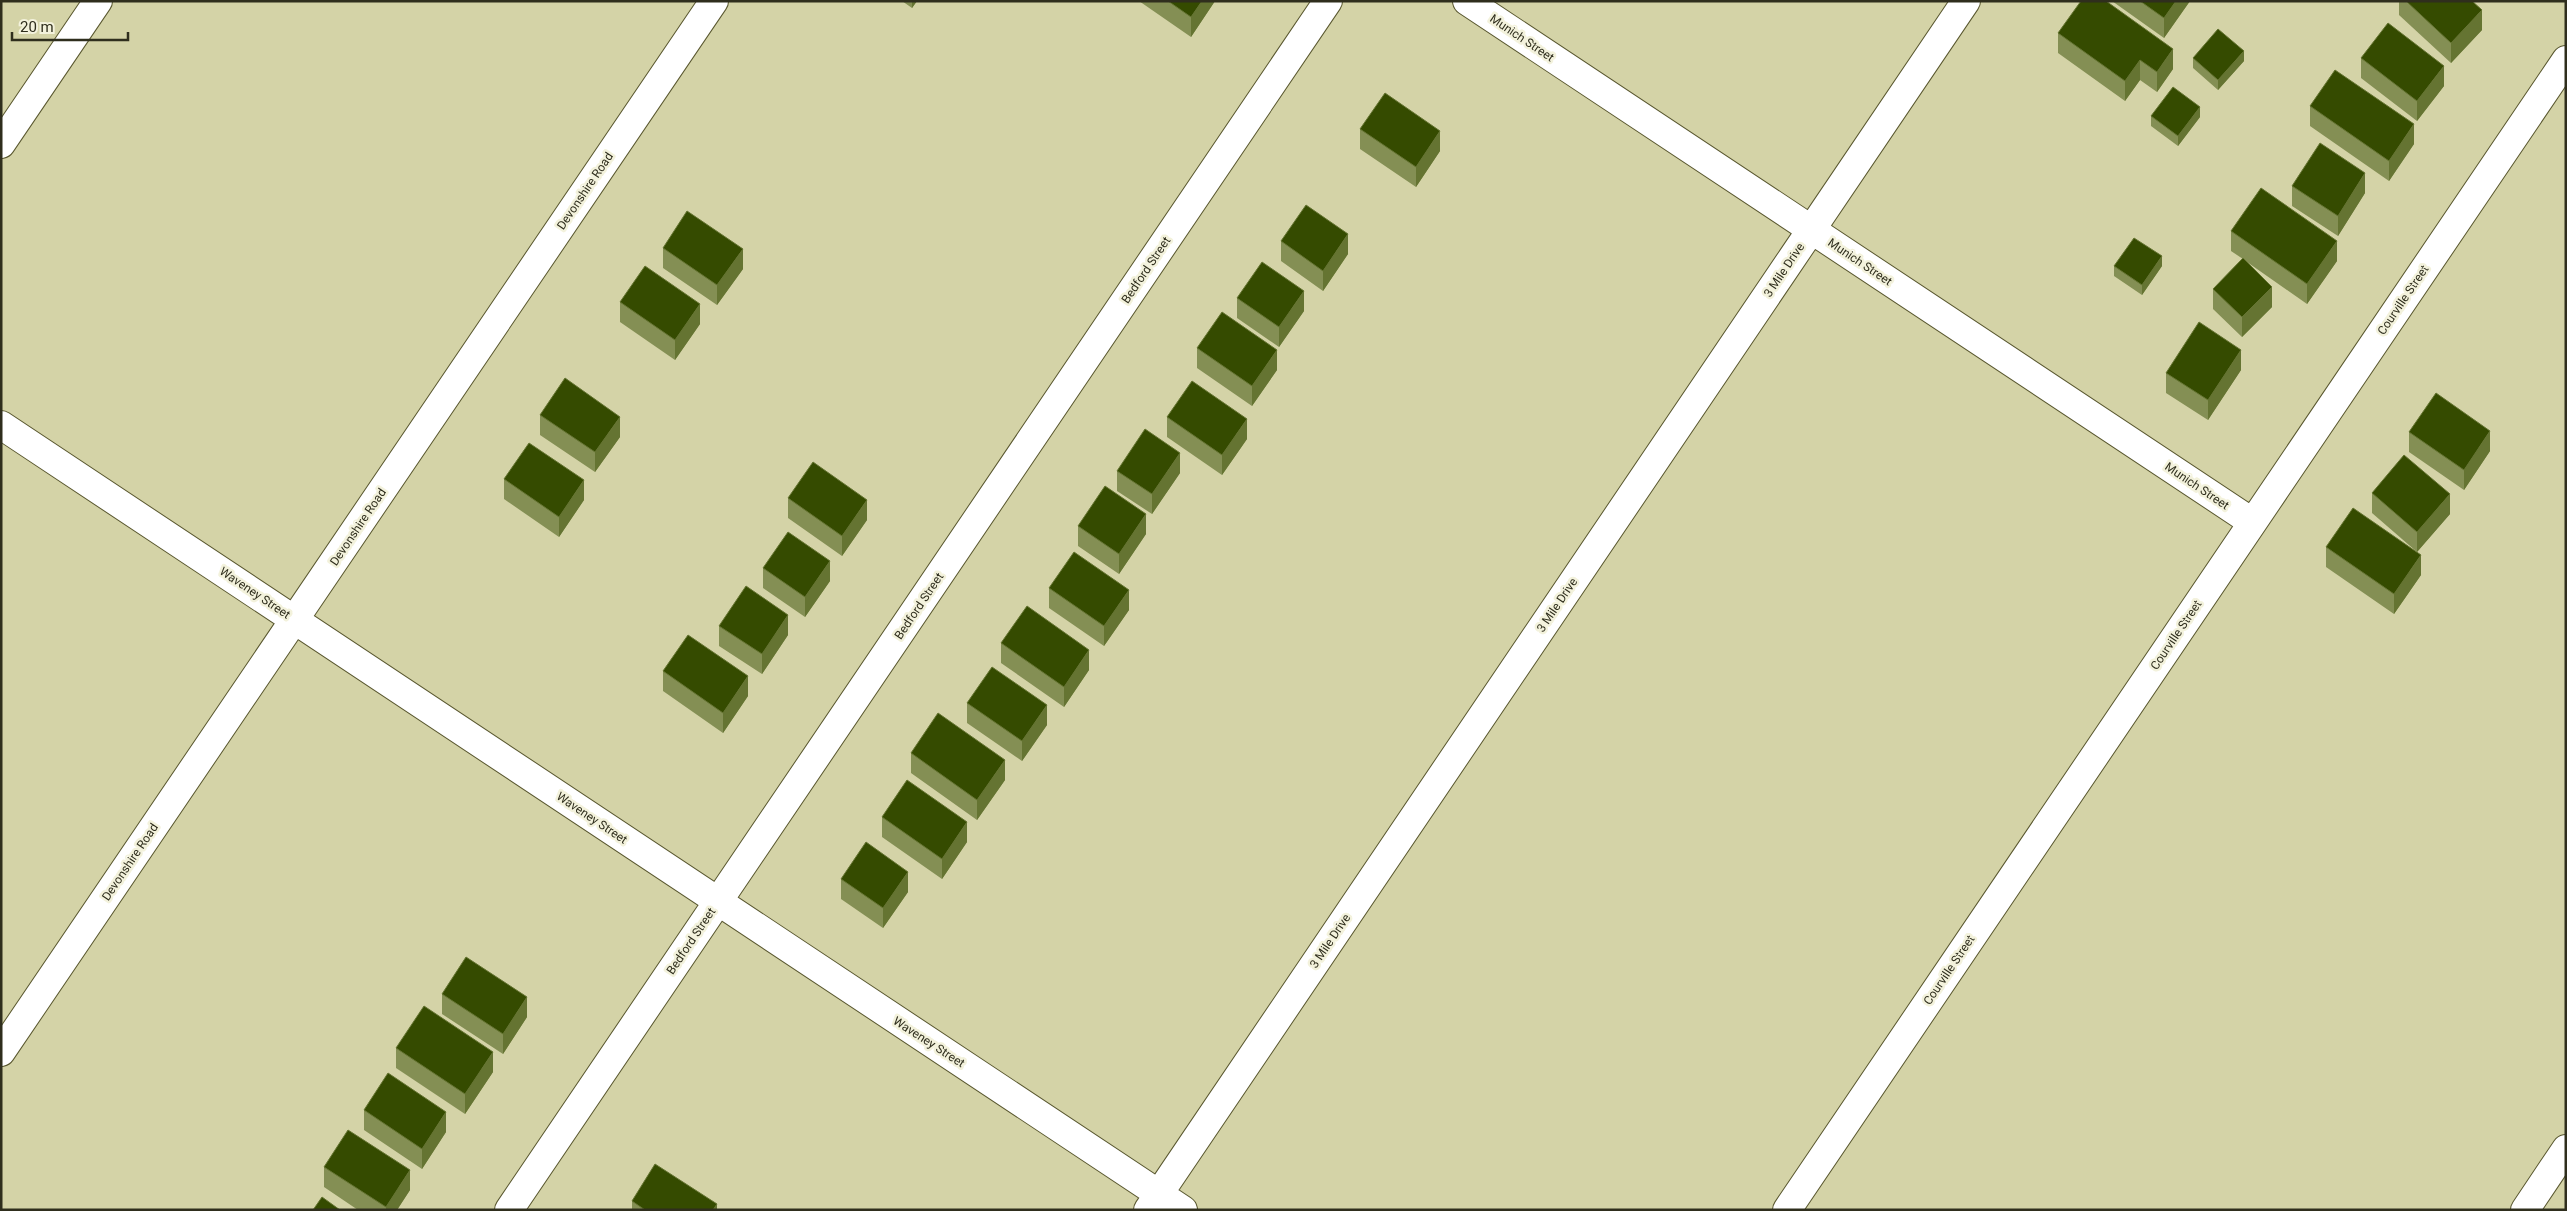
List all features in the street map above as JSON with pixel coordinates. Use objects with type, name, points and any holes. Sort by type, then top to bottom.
[{"type":"street","points":[[1,144],[98,1]]},
{"type":"street","name":"Devonshire Road","points":[[1,1052],[714,1]]},
{"type":"street","name":"Bedford Street","points":[[509,1210],[1328,1]]},
{"type":"street","name":"Munich Street","points":[[1467,1],[2252,522]]},
{"type":"street","name":"3 Mile Drive","points":[[1154,1202],[1966,1]]},
{"type":"street","name":"Courville Street","points":[[1787,1210],[2566,60]]},
{"type":"street","name":"Waveney Street","points":[[1,425],[718,902],[1154,1202],[1183,1210]]},
{"type":"street","points":[[2524,1210],[2566,1149]]},
{"type":"building","points":[[1168,1],[1202,1],[1191,17]]},
{"type":"building","points":[[2081,1],[2106,1],[2173,49],[2157,72],[2140,60],[2125,81],[2058,33]]},
{"type":"building","points":[[2140,1],[2176,1],[2164,18]]},
{"type":"building","points":[[2406,1],[2472,1],[2482,10],[2451,43]]},
{"type":"building","points":[[2388,23],[2444,66],[2417,101],[2361,58]]},
{"type":"building","points":[[2218,29],[2244,51],[2218,80],[2193,58]]},
{"type":"building","points":[[2335,70],[2414,124],[2389,161],[2310,106]]},
{"type":"building","points":[[2173,87],[2200,107],[2178,136],[2151,116]]},
{"type":"building","points":[[1385,93],[1440,131],[1416,167],[1360,129]]},
{"type":"building","points":[[2320,143],[2365,173],[2338,216],[2292,186]]},
{"type":"building","points":[[2261,188],[2337,241],[2307,284],[2231,231]]},
{"type":"building","points":[[1306,205],[1348,234],[1323,271],[1281,241]]},
{"type":"building","points":[[687,211],[743,249],[717,285],[663,248]]},
{"type":"building","points":[[2134,238],[2162,256],[2142,285],[2114,266]]},
{"type":"building","points":[[2243,258],[2272,287],[2242,317],[2213,289]]},
{"type":"building","points":[[1262,262],[1304,291],[1279,327],[1237,298]]},
{"type":"building","points":[[645,266],[700,304],[675,340],[620,302]]},
{"type":"building","points":[[1222,312],[1277,350],[1252,386],[1197,348]]},
{"type":"building","points":[[2199,322],[2241,350],[2208,400],[2166,373]]},
{"type":"building","points":[[565,378],[620,417],[595,452],[540,415]]},
{"type":"building","points":[[1192,381],[1247,419],[1222,455],[1167,417]]},
{"type":"building","points":[[2436,393],[2490,431],[2464,470],[2409,432]]},
{"type":"building","points":[[1145,429],[1180,453],[1152,494],[1117,471]]},
{"type":"building","points":[[529,443],[584,480],[559,517],[504,479]]},
{"type":"building","points":[[2404,455],[2450,494],[2417,532],[2372,493]]},
{"type":"building","points":[[813,462],[867,500],[842,536],[788,498]]},
{"type":"building","points":[[1105,486],[1146,514],[1119,554],[1078,526]]},
{"type":"building","points":[[2353,508],[2421,555],[2394,594],[2326,547]]},
{"type":"building","points":[[788,532],[830,561],[805,597],[763,568]]},
{"type":"building","points":[[1074,552],[1129,590],[1104,626],[1049,588]]},
{"type":"building","points":[[746,586],[788,615],[762,654],[719,626]]},
{"type":"building","points":[[1027,606],[1089,650],[1064,687],[1001,643]]},
{"type":"building","points":[[688,635],[748,676],[723,713],[663,671]]},
{"type":"building","points":[[992,667],[1047,705],[1022,741],[967,703]]},
{"type":"building","points":[[938,713],[1005,760],[977,800],[911,753]]},
{"type":"building","points":[[907,780],[967,822],[942,859],[882,817]]},
{"type":"building","points":[[866,842],[908,872],[883,908],[841,879]]},
{"type":"building","points":[[466,957],[527,997],[503,1034],[442,994]]},
{"type":"building","points":[[424,1006],[493,1052],[465,1094],[396,1048]]},
{"type":"building","points":[[388,1073],[446,1112],[422,1149],[364,1110]]},
{"type":"building","points":[[348,1130],[410,1170],[386,1207],[324,1167]]},
{"type":"building","points":[[655,1164],[717,1204],[713,1210],[645,1210],[632,1201]]},
{"type":"building","points":[[322,1197],[340,1210],[313,1210]]}]
